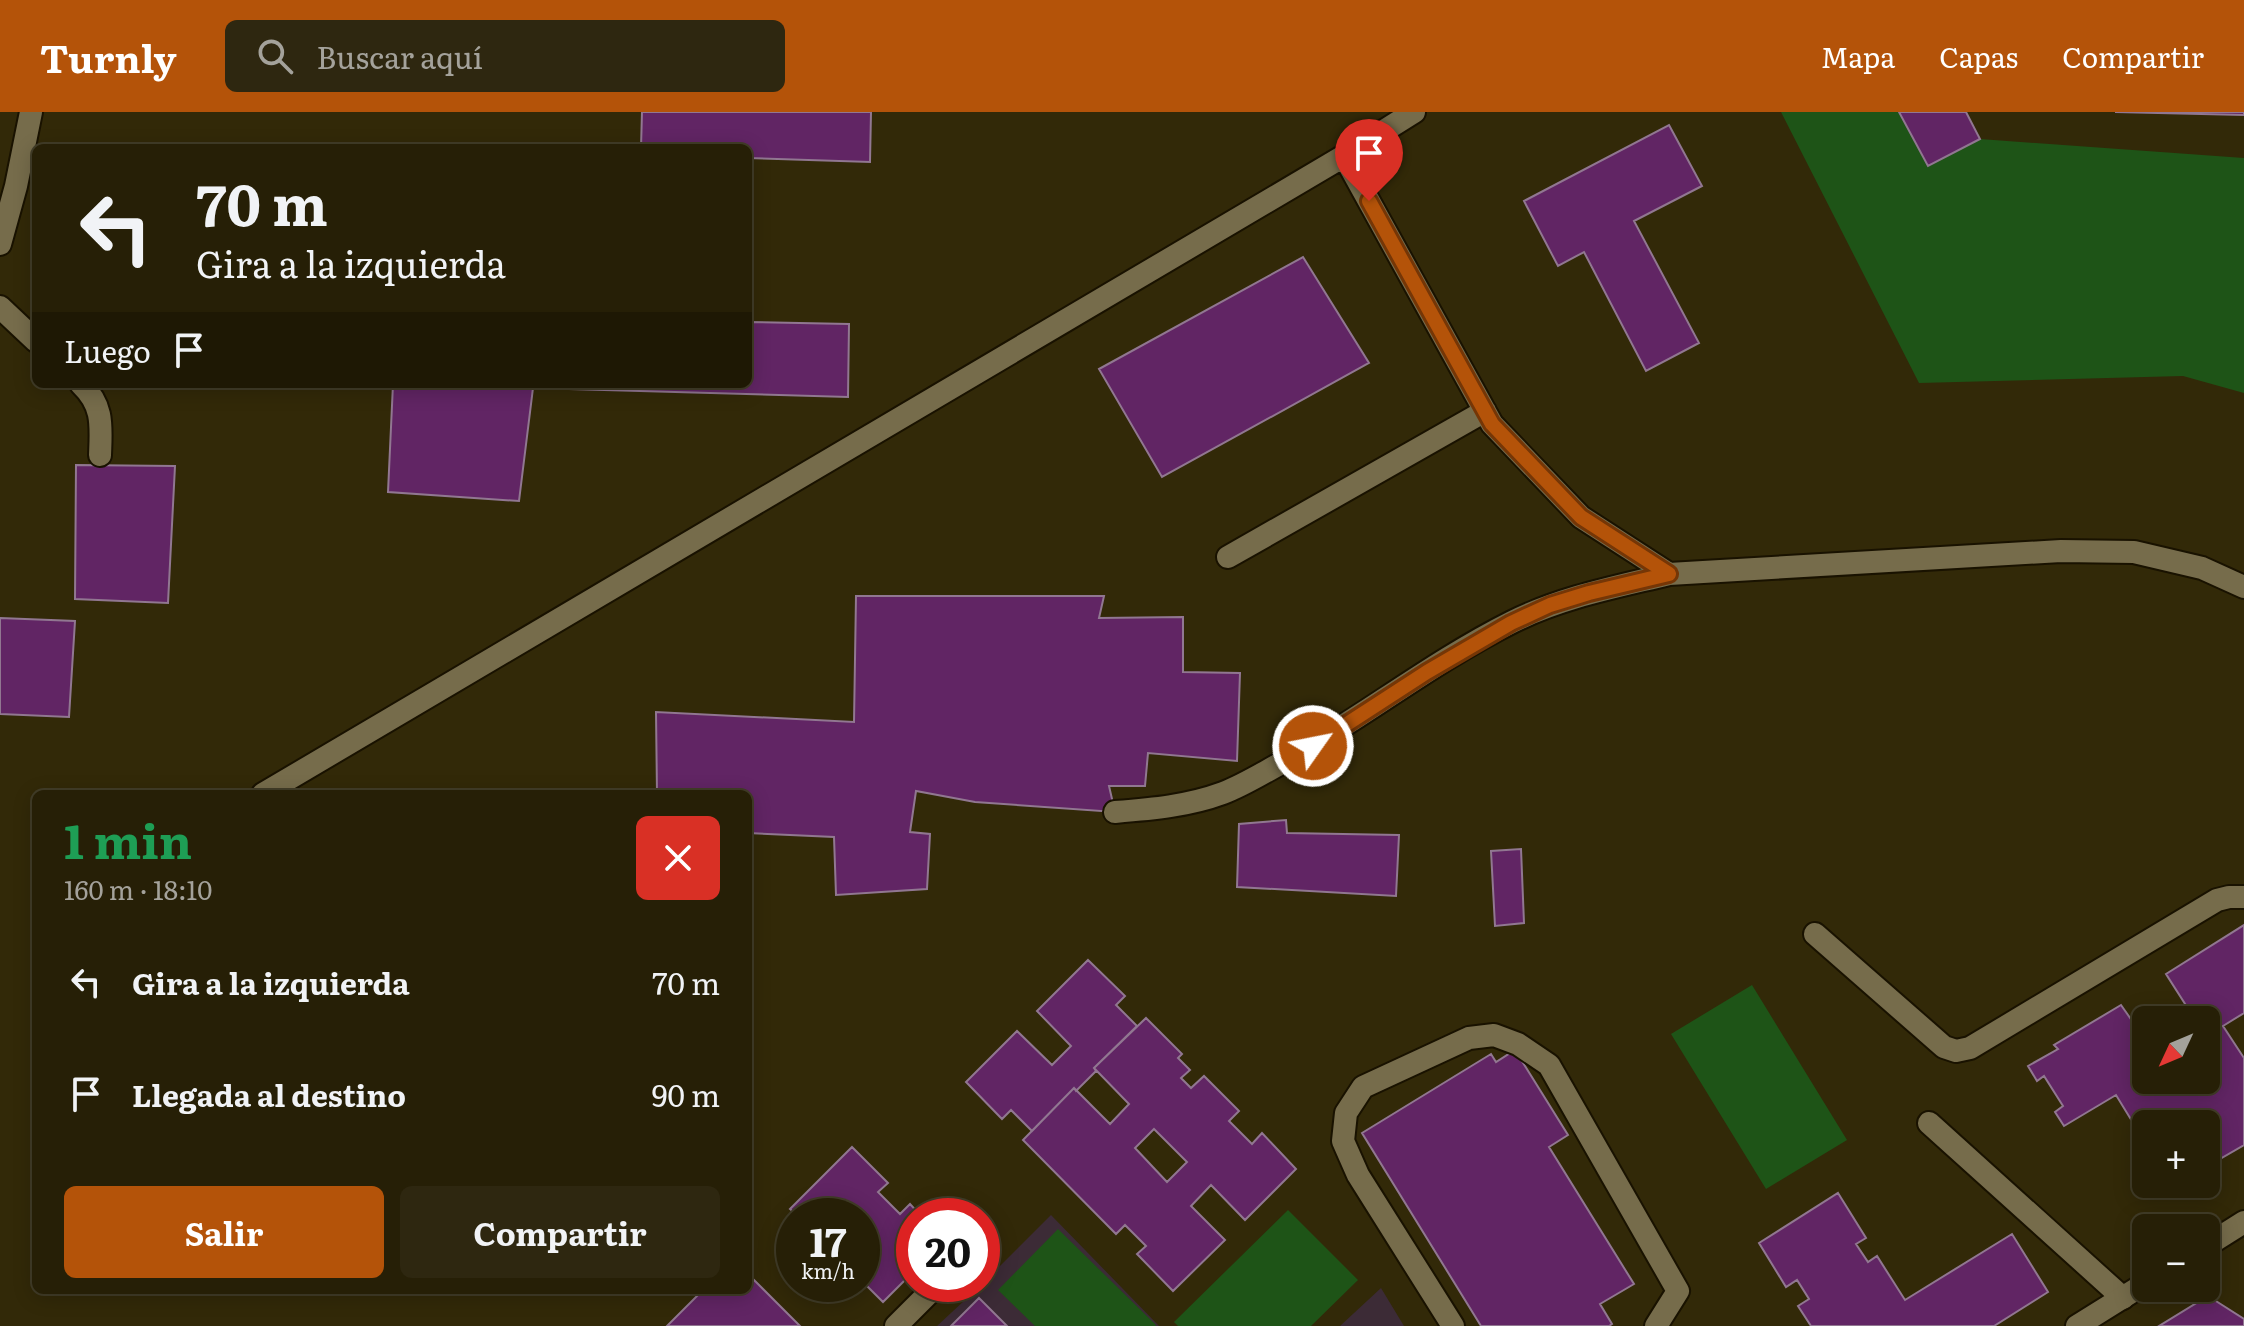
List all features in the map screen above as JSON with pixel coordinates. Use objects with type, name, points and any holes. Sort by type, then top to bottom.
[{"type":"street","points":[[0,244],[31,112]]},
{"type":"street","points":[[270,790],[1414,112]]},
{"type":"street","points":[[1344,156],[1492,424],[1581,517],[1669,574]]},
{"type":"street","points":[[0,307],[32,337]]},
{"type":"street","points":[[85,388],[102,417],[100,455]]},
{"type":"street","points":[[1228,557],[1485,411]]},
{"type":"street","points":[[1115,812],[1160,808],[1223,793],[1313,746],[1427,672],[1511,623],[1550,605],[1669,574],[2061,551],[2134,552],[2202,568],[2244,587]]},
{"type":"street","points":[[1815,934],[1944,1047],[1956,1051],[1970,1048],[2217,900],[2244,897]]},
{"type":"street","points":[[1453,1326],[1358,1175],[1343,1141],[1346,1113],[1363,1087],[1469,1038],[1494,1035],[1518,1044],[1549,1065],[1678,1291],[1656,1326]]},
{"type":"street","points":[[1929,1123],[2123,1298]]},
{"type":"street","points":[[2220,1237],[2244,1222]]},
{"type":"street","points":[[2077,1326],[2132,1292]]},
{"type":"street","points":[[896,1326],[920,1302]]},
{"type":"shaded area","points":[[1051,1215],[1159,1326],[937,1326],[963,1302],[1000,1302],[1000,1266]]},
{"type":"shaded area","points":[[1381,1288],[1404,1326],[1340,1326]]},
{"type":"green space","points":[[1781,112],[1899,112],[1980,139],[2244,158],[2244,393],[2183,376],[1919,383]]},
{"type":"green space","points":[[1752,985],[1847,1140],[1766,1189],[1671,1034]]},
{"type":"green space","points":[[1288,1210],[1358,1280],[1311,1326],[1178,1326],[1174,1322]]},
{"type":"green space","points":[[1058,1229],[1156,1325],[1035,1326],[1000,1292],[1000,1288]]},
{"type":"building","points":[[642,112],[871,112],[870,162],[752,158],[752,144],[641,144]]},
{"type":"building","points":[[1899,112],[1966,112],[1980,139],[1928,166]]},
{"type":"building","points":[[2115,112],[2244,112],[2244,115]]},
{"type":"building","points":[[1669,125],[1702,186],[1634,221],[1699,343],[1646,371],[1584,252],[1558,266],[1524,201]]},
{"type":"building","points":[[1303,257],[1369,363],[1162,477],[1099,369]]},
{"type":"building","points":[[752,322],[849,324],[848,397],[533,388],[752,388]]},
{"type":"building","points":[[393,388],[533,388],[519,501],[388,492]]},
{"type":"building","points":[[76,465],[175,466],[168,603],[75,599]]},
{"type":"building","points":[[856,596],[1104,596],[1099,618],[1183,617],[1183,672],[1240,673],[1237,761],[1148,753],[1145,786],[1109,786],[1115,812],[975,802],[916,791],[910,832],[930,834],[927,889],[836,895],[834,837],[752,833],[752,790],[657,790],[656,712],[854,722]]},
{"type":"building","points":[[0,618],[75,621],[69,717],[0,714]]},
{"type":"building","points":[[1286,820],[1287,833],[1399,835],[1396,896],[1237,887],[1239,824]]},
{"type":"building","points":[[1521,849],[1524,923],[1495,926],[1491,851]]},
{"type":"building","points":[[2244,925],[2244,1013],[2223,1026],[2244,1058],[2244,1145],[2220,1159],[2220,1110],[2132,1110],[2132,1121],[2116,1095],[2064,1126],[2055,1112],[2063,1106],[2044,1076],[2037,1081],[2028,1066],[2058,1049],[2054,1045],[2121,1005],[2132,1021],[2132,1094],[2220,1094],[2220,1006],[2186,1006],[2166,974]]},
{"type":"building","points":[[1088,960],[1125,996],[1116,1005],[1137,1026],[1094,1068],[1096,1071],[1076,1091],[1074,1088],[1032,1131],[1011,1110],[1002,1119],[966,1082],[1017,1031],[1052,1065],[1071,1046],[1037,1011]]},
{"type":"building","points":[[1146,1018],[1182,1054],[1178,1058],[1190,1070],[1181,1078],[1191,1088],[1204,1076],[1239,1111],[1229,1121],[1252,1144],[1262,1133],[1296,1169],[1245,1220],[1211,1185],[1191,1206],[1225,1240],[1173,1291],[1137,1254],[1146,1246],[1125,1225],[1116,1234],[1023,1140],[1074,1088],[1110,1124],[1129,1104],[1094,1068]],"holes":[[[1154,1129],[1187,1162],[1167,1182],[1135,1148]]]},
{"type":"building","points":[[1515,1050],[1568,1135],[1549,1147],[1634,1284],[1600,1304],[1612,1324],[1609,1326],[1481,1326],[1362,1133],[1491,1054],[1496,1062]]},
{"type":"building","points":[[852,1147],[888,1183],[878,1192],[896,1210],[896,1289],[883,1302],[880,1299],[880,1198],[801,1198]]},
{"type":"building","points":[[1838,1193],[1866,1238],[1856,1244],[1868,1262],[1877,1256],[1905,1300],[2012,1234],[2048,1292],[1994,1326],[1811,1326],[1798,1306],[1809,1299],[1797,1280],[1786,1287],[1759,1243]]},
{"type":"building","points":[[752,1278],[800,1326],[667,1326],[699,1294],[752,1294]]},
{"type":"building","points":[[975,1302],[983,1302],[1007,1326],[951,1326]]},
{"type":"building","points":[[2198,1302],[2217,1302],[2244,1319],[2244,1326],[2159,1326]]},
{"type":"route","points":[[1313,746],[1427,672],[1511,623],[1550,605],[1669,574],[1581,517],[1492,424],[1369,201]]}]
